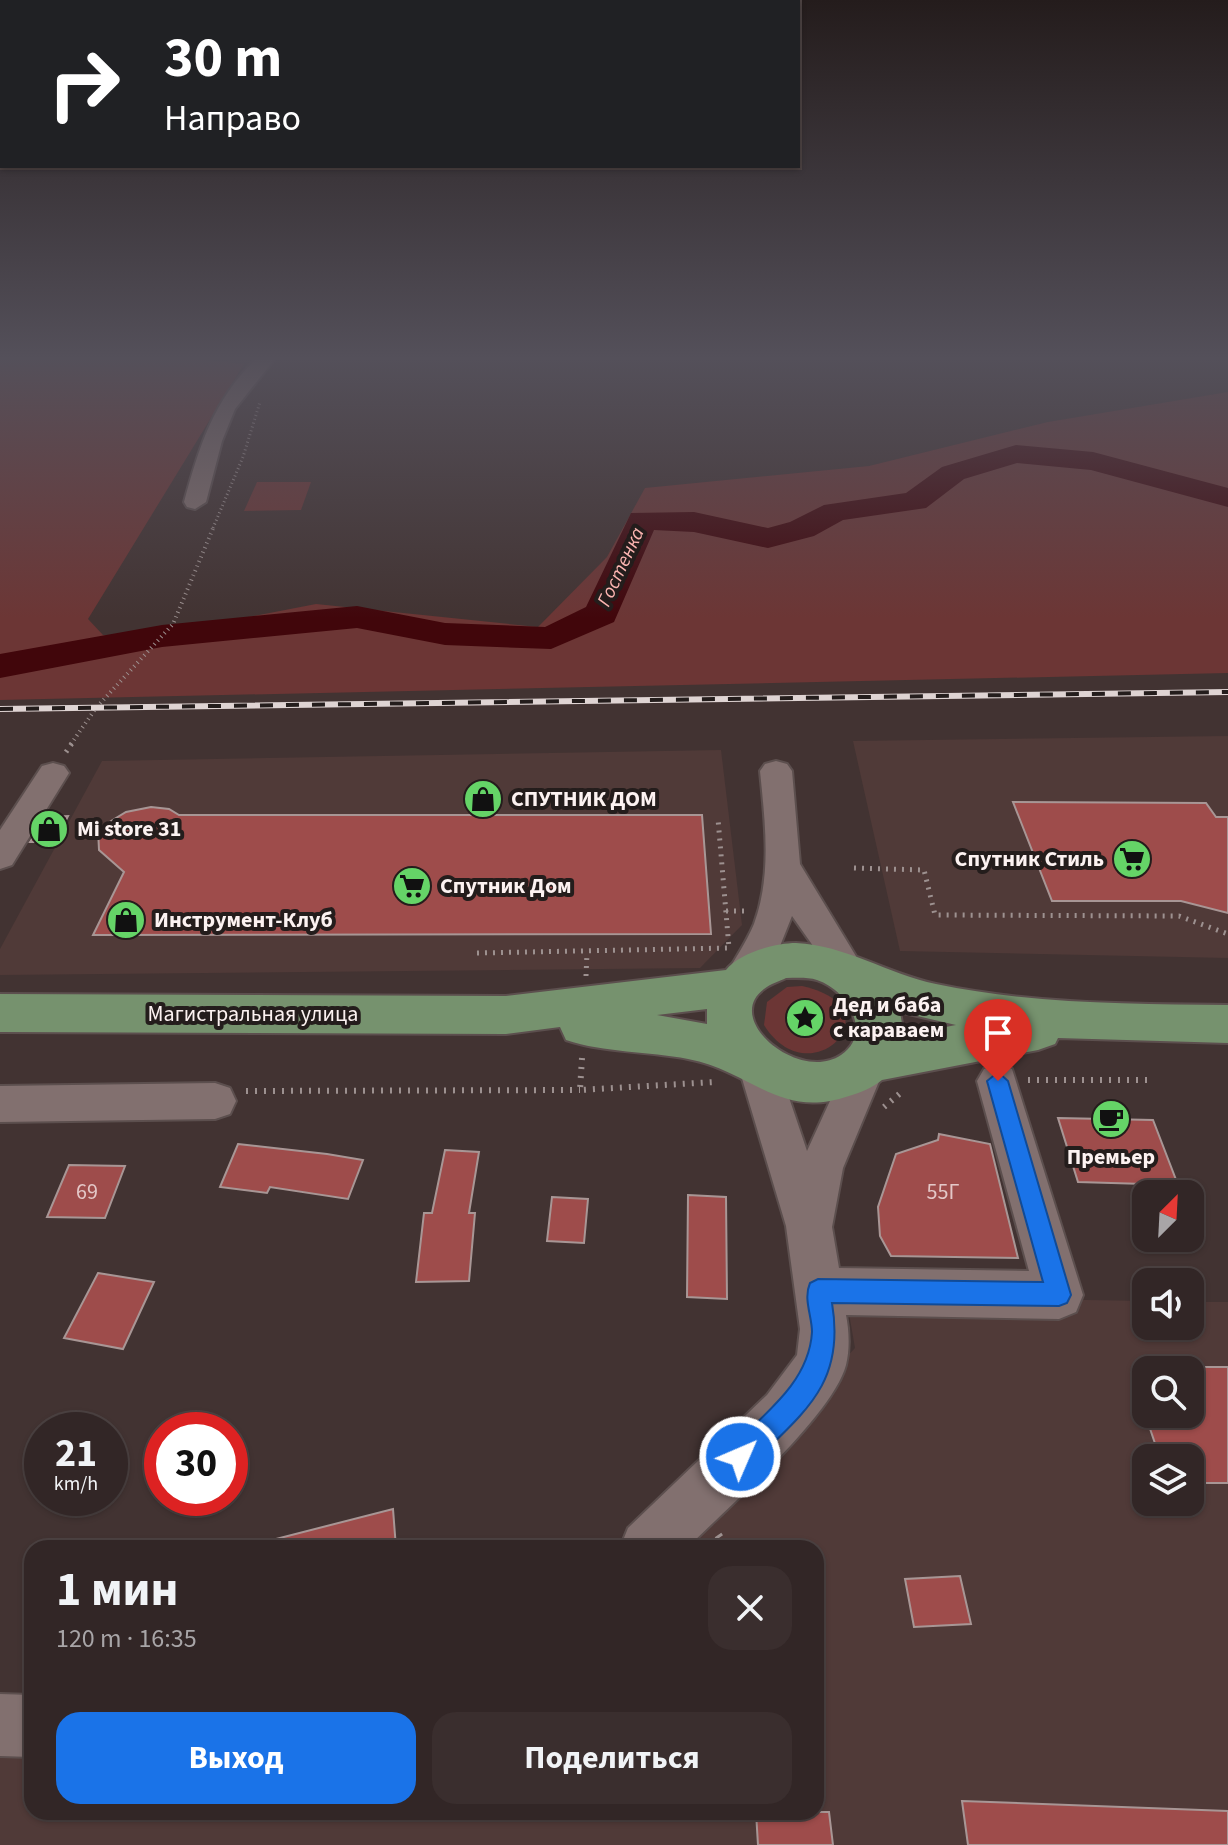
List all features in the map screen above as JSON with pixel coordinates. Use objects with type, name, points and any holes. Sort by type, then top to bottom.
[{"type":"main road","name":"Магистральная улица","points":[[585,1016],[740,982],[767,965],[796,960],[826,965],[873,987],[944,1003],[1100,1023]]},
{"type":"main road","name":"Магистральная улица","points":[[0,1013],[585,1016],[689,1039],[742,1068],[814,1083],[851,1076],[866,1064],[880,1039],[879,1013],[865,989],[849,976]]},
{"type":"main road","points":[[740,982],[729,1009],[729,1021],[742,1068]]},
{"type":"main road","name":"Магистральная улица","points":[[866,1064],[1024,1031],[1100,1023],[1228,1024]]},
{"type":"street","points":[[195,502],[210,446]]},
{"type":"street","points":[[740,982],[775,924],[784,867],[776,771]]},
{"type":"street","points":[[0,857],[53,773]]},
{"type":"street","points":[[784,867],[811,918],[832,944],[849,976]]},
{"type":"street","points":[[809,1226],[821,1168],[866,1064]]},
{"type":"street","points":[[656,1540],[800,1396],[821,1364],[824,1329],[809,1226],[742,1068]]},
{"type":"street","points":[[818,1291],[1059,1295],[998,1081]]},
{"type":"street","points":[[0,1104],[215,1101]]},
{"type":"street","points":[[0,1725],[24,1726]]},
{"type":"path","points":[[53,773],[96,708],[173,624],[246,446]]},
{"type":"path","points":[[477,953],[729,948],[718,819]]},
{"type":"path","points":[[854,868],[924,870],[935,915],[1179,916],[1228,934]]},
{"type":"path","points":[[580,1090],[587,953]]},
{"type":"path","points":[[215,1101],[240,1091],[580,1090],[742,1068]]},
{"type":"path","points":[[998,1081],[1153,1080]]},
{"type":"path","points":[[834,1136],[851,1136],[906,1089],[920,1085]]},
{"type":"path","points":[[694,1502],[721,1540]]},
{"type":"shaded area","points":[[0,446],[194,446],[88,619],[103,635],[145,637],[316,604],[538,627],[607,557],[645,488],[869,466],[950,446],[1228,446],[1228,673],[0,700]]},
{"type":"shaded area","points":[[257,482],[311,482],[301,510],[244,511]]},
{"type":"shaded area","points":[[1228,736],[1228,958],[900,951],[853,741]]},
{"type":"shaded area","points":[[721,750],[742,925],[700,968],[0,975],[0,949],[102,761]]},
{"type":"shaded area","points":[[802,986],[830,997],[843,1011],[845,1027],[837,1041],[822,1051],[803,1053],[783,1045],[764,1025],[767,1002],[787,987]]},
{"type":"shaded area","points":[[846,1296],[1132,1301],[1132,1340],[1204,1340],[1204,1302],[1228,1302],[1228,1845],[0,1845],[0,1739],[24,1740],[24,1820],[824,1820],[824,1540],[674,1540],[855,1348]]},
{"type":"building","name":"Спутник Стиль","points":[[1013,802],[1206,803],[1216,817],[1228,817],[1228,913],[1181,901],[1052,901]]},
{"type":"building","name":"Спутник Дом","points":[[151,807],[169,809],[179,815],[702,815],[711,934],[93,935],[124,872],[99,850],[98,829],[126,812]]},
{"type":"building","name":"Mi store 31","points":[[68,816],[55,842],[30,842],[46,817]]},
{"type":"building","points":[[1058,1118],[1153,1120],[1176,1180],[1132,1180],[1132,1184],[1078,1182]]},
{"type":"building","points":[[939,1134],[990,1144],[1018,1258],[891,1256],[880,1236],[878,1207],[896,1154],[938,1140]]},
{"type":"building","points":[[238,1144],[363,1160],[348,1199],[270,1187],[267,1193],[220,1187]]},
{"type":"building","points":[[445,1150],[479,1152],[469,1213],[475,1213],[469,1281],[416,1282],[424,1213],[432,1213]]},
{"type":"building","points":[[69,1165],[125,1166],[105,1218],[47,1217]]},
{"type":"building","points":[[688,1195],[726,1197],[727,1299],[687,1297]]},
{"type":"building","points":[[552,1197],[588,1199],[584,1243],[547,1241]]},
{"type":"building","points":[[98,1273],[154,1282],[123,1349],[64,1338]]},
{"type":"building","points":[[1204,1367],[1228,1367],[1228,1483],[1204,1483],[1204,1444],[1155,1444],[1150,1428],[1204,1428]]},
{"type":"building","points":[[393,1509],[395,1540],[272,1540]]},
{"type":"building","points":[[960,1576],[971,1624],[914,1627],[905,1579]]},
{"type":"building","points":[[962,1801],[1228,1811],[1228,1845],[968,1845]]},
{"type":"building","points":[[824,1812],[829,1812],[833,1845],[758,1845],[756,1820],[824,1820]]},
{"type":"waterway","name":"Гостенка","points":[[0,666],[162,636],[357,617],[445,634],[551,638],[601,614],[642,520],[694,522],[768,538],[802,529],[835,512],[915,501],[953,473],[1016,454],[1093,461],[1228,498]]},
{"type":"railway","points":[[0,709],[1228,692]]},
{"type":"place","name":"СПУТНИК ДОМ","points":[[483,799]]},
{"type":"place","name":"Mi store 31","points":[[49,829]]},
{"type":"place","name":"Спутник Стиль","points":[[1132,859]]},
{"type":"place","name":"Спутник Дом","points":[[412,886]]},
{"type":"place","name":"Инструмент-Клуб","points":[[126,920]]},
{"type":"place","name":"Дед и баба с караваем","points":[[805,1018]]},
{"type":"place","name":"Премьер","points":[[1111,1119]]},
{"type":"route","points":[[740,1457],[800,1396],[821,1364],[824,1329],[818,1291],[1059,1295],[998,1081]]}]
